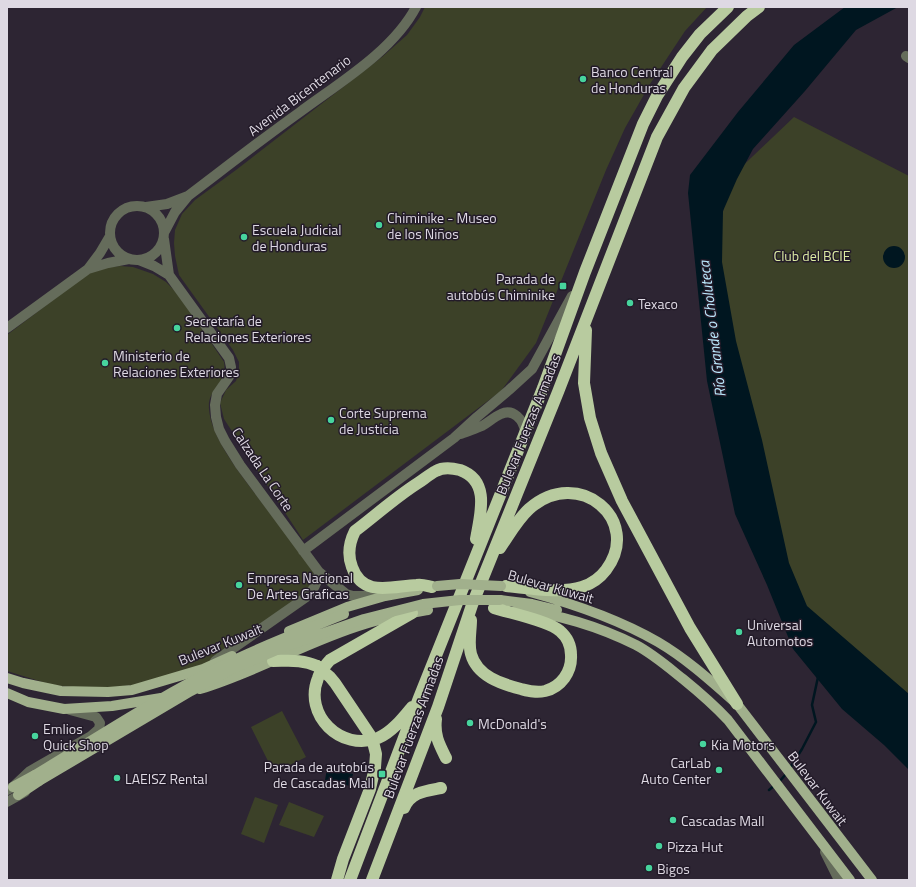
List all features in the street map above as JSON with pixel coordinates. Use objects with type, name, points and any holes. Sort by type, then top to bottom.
[{"type":"highway","name":"Bulevar Fuerzas Armadas","points":[[350,880],[419,698],[543,388],[585,272],[643,124],[657,96],[682,57],[700,34],[728,7]]},
{"type":"highway","name":"Bulevar Fuerzas Armadas","points":[[372,880],[438,707],[472,605],[588,316],[657,137],[684,88],[712,50],[747,16],[759,7]]},
{"type":"highway","points":[[588,316],[584,358],[584,383],[590,418],[601,453],[622,501],[690,628],[737,704]]},
{"type":"highway","points":[[435,586],[418,585],[386,589],[367,585],[353,570],[349,560],[348,550],[350,540],[355,531],[436,470],[453,468],[462,471],[469,475],[480,488],[482,505],[473,561]]},
{"type":"highway","points":[[487,567],[520,519],[538,502],[548,497],[560,493],[575,492],[590,497],[602,506],[612,519],[616,533],[616,549],[614,556],[602,576],[588,585],[572,590],[503,586]]},
{"type":"highway","points":[[472,605],[471,654],[473,660],[482,672],[504,685],[533,692],[544,691],[554,687],[563,680],[569,671],[572,660],[571,649],[567,639],[560,631],[550,625],[494,605]]},
{"type":"highway","points":[[412,613],[330,660],[323,668],[318,678],[315,688],[315,699],[319,714],[328,728],[346,739],[357,741],[373,739],[387,732],[404,716],[419,698]]},
{"type":"highway","points":[[273,661],[300,661],[310,663],[330,677],[370,734],[374,746],[376,758],[373,779],[342,859],[337,880]]},
{"type":"highway","points":[[438,707],[435,732],[446,758]]},
{"type":"highway","points":[[387,843],[409,798],[425,791],[441,788]]},
{"type":"main road","name":"Bulevar Kuwait","points":[[7,678],[61,691],[108,692],[132,690],[203,669],[334,612],[385,596],[435,586],[460,584],[503,586],[577,605],[658,642],[688,663],[737,704],[872,880]]},
{"type":"main road","points":[[37,778],[142,710],[227,663],[374,600]]},
{"type":"main road","points":[[13,791],[191,690],[230,670],[284,647],[364,619],[423,604],[460,600],[494,605]]},
{"type":"main road","name":"Bulevar Kuwait","points":[[494,605],[532,604],[570,614],[591,627],[636,646],[672,670],[713,703],[728,720],[850,880]]},
{"type":"main road","points":[[7,693],[28,702],[64,709],[112,706],[174,696],[234,677],[317,642],[365,624],[428,610],[494,605]]},
{"type":"street","name":"Avenida Bicentenario","points":[[164,235],[175,212],[188,196],[342,82],[388,44],[408,22],[416,7]]},
{"type":"street","name":"Avenida Bicentenario","points":[[146,207],[167,204],[188,196]]},
{"type":"street","points":[[88,269],[108,262],[134,260],[148,258],[155,254],[161,247],[164,235],[163,224],[157,214],[146,207],[128,207],[114,218],[110,226],[112,244],[116,250],[122,256],[134,260]]},
{"type":"street","name":"Calzada La Corte","points":[[164,235],[169,274]]},
{"type":"street","points":[[7,328],[88,269],[100,254],[110,236]]},
{"type":"street","name":"Calzada La Corte","points":[[134,260],[154,266],[169,274],[229,358],[231,374],[217,394],[215,405],[219,430],[240,465],[303,551],[319,572],[346,594],[353,596],[385,596]]},
{"type":"street","points":[[303,551],[454,438],[532,369],[585,272]]},
{"type":"street","points":[[454,438],[483,425],[502,413],[515,414],[525,427],[525,432]]},
{"type":"street","points":[[203,669],[305,598],[315,588],[318,582],[319,572]]},
{"type":"street","points":[[13,791],[40,786],[199,689]]},
{"type":"street","points":[[7,802],[13,791],[30,771],[91,736],[99,728],[99,721],[96,717],[64,709]]},
{"type":"street","points":[[821,843],[839,880]]},
{"type":"green space","points":[[425,7],[707,7],[685,31],[650,84],[625,128],[606,170],[536,343],[501,391],[303,540],[224,419],[220,403],[226,390],[236,381],[239,370],[239,362],[233,350],[179,275],[175,256],[175,230],[182,214],[195,200],[382,57],[407,35],[420,17]]},
{"type":"green space","name":"Club del BCIE","points":[[794,117],[909,176],[909,699],[815,622],[765,543],[713,260],[730,178]]},
{"type":"green space","points":[[120,266],[133,267],[153,274],[166,282],[179,295],[224,362],[223,376],[209,402],[211,421],[222,446],[230,459],[313,570],[313,582],[309,591],[202,667],[133,685],[94,689],[52,685],[7,671],[7,335],[86,275],[101,268]]},
{"type":"green space","points":[[282,711],[306,757],[274,773],[251,727]]},
{"type":"green space","points":[[255,797],[278,805],[264,843],[241,834]]},
{"type":"green space","points":[[289,802],[324,816],[314,837],[279,825]]},
{"type":"water","name":"Río Grande o Choluteca","points":[[845,7],[898,7],[856,30],[805,91],[753,149],[737,179],[723,211],[722,262],[736,341],[762,440],[789,563],[807,606],[909,694],[909,770],[884,745],[842,709],[793,649],[767,585],[735,514],[707,381],[688,193],[690,175],[738,112],[794,45]]},
{"type":"water","points":[[894,246],[902,249],[905,257],[902,265],[894,268],[886,265],[883,257],[886,249]]},
{"type":"water","points":[[327,769],[353,774],[350,786],[325,780]]},
{"type":"waterway","points":[[790,768],[816,722],[812,705],[818,677]]},
{"type":"waterway","points":[[779,782],[786,774]]},
{"type":"waterway","points":[[769,790],[775,785]]},
{"type":"place","name":"Banco Central de Honduras","points":[[583,79]]},
{"type":"place","name":"Chiminike - Museo de los Niños","points":[[379,225]]},
{"type":"place","name":"Escuela Judicial de Honduras","points":[[244,237]]},
{"type":"place","name":"Parada de autobús Chiminike","points":[[563,286]]},
{"type":"place","name":"Texaco","points":[[630,303]]},
{"type":"place","name":"Secretaría de Relaciones Exteriores","points":[[177,328]]},
{"type":"place","name":"Ministerio de Relaciones Exteriores","points":[[105,363]]},
{"type":"place","name":"Corte Suprema de Justicia","points":[[331,420]]},
{"type":"place","name":"Empresa Nacional De Artes Graficas","points":[[239,585]]},
{"type":"place","name":"Universal Automotos","points":[[739,632]]},
{"type":"place","name":"McDonald's","points":[[470,723]]},
{"type":"place","name":"Emlios Quick Shop","points":[[35,736]]},
{"type":"place","name":"Kia Motors","points":[[703,744]]},
{"type":"place","name":"CarLab Auto Center","points":[[719,770]]},
{"type":"place","name":"Parada de autobús de Cascadas Mall","points":[[382,774]]},
{"type":"place","name":"LAEISZ Rental","points":[[117,778]]},
{"type":"place","name":"Cascadas Mall","points":[[673,820]]},
{"type":"place","name":"Pizza Hut","points":[[659,846]]},
{"type":"place","name":"Bigos","points":[[649,868]]}]
